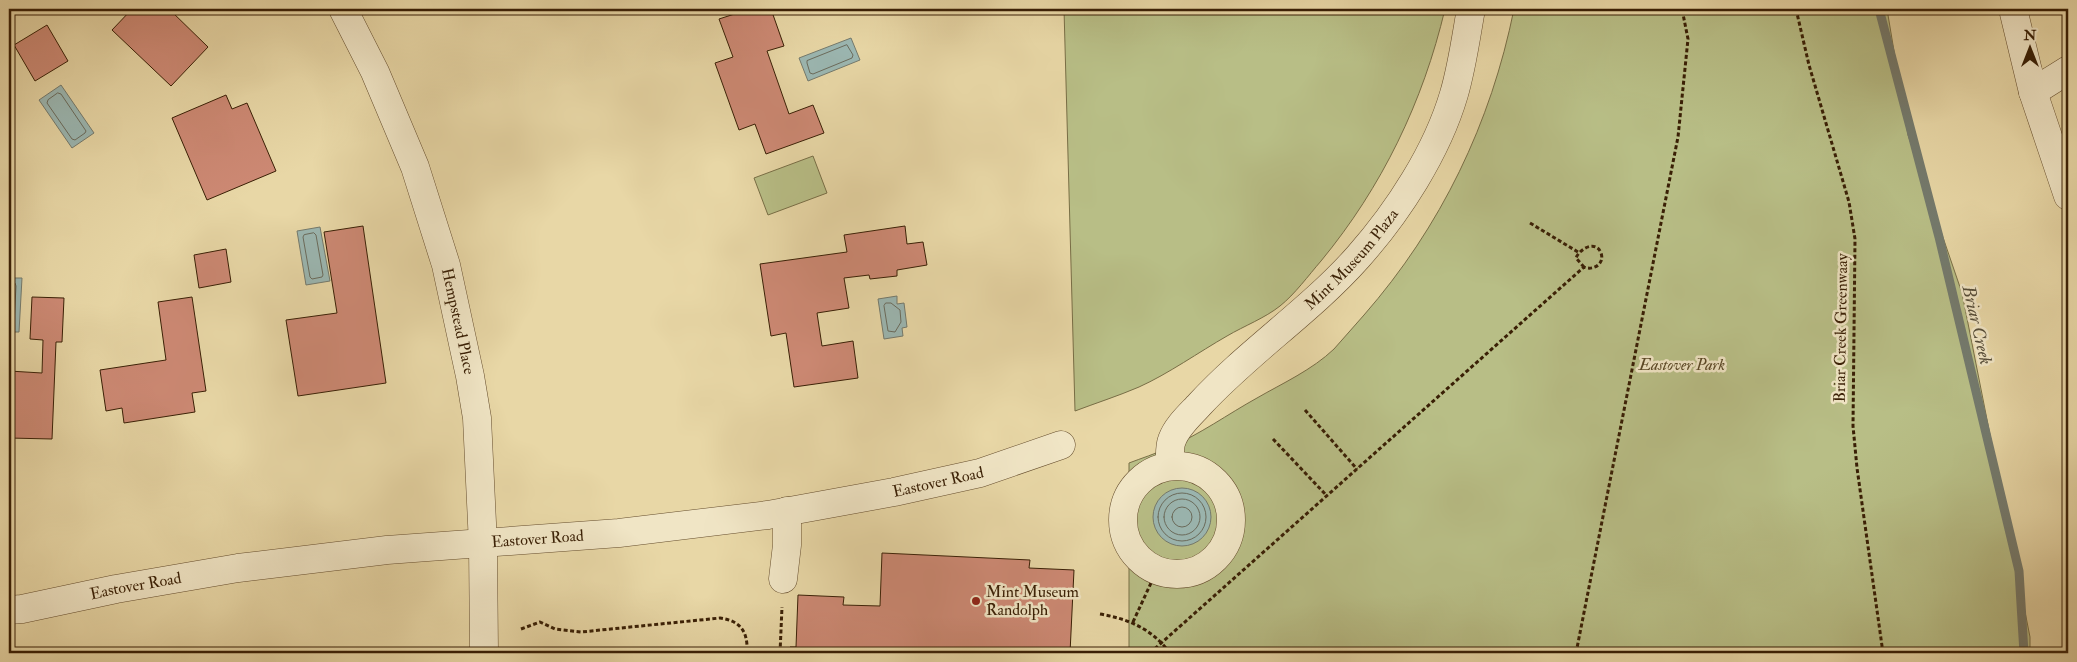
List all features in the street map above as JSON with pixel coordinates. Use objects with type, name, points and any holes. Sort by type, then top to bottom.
[{"type":"street","name":"Hempstead Place","points":[[343,9],[375,72],[411,158],[446,265],[477,418],[483,544],[484,653]]},
{"type":"street","name":"Mint Museum Plaza","points":[[1170,466],[1172,440],[1185,420],[1217,386],[1313,302],[1358,257],[1386,222],[1421,168],[1437,137],[1454,94],[1471,9]]},
{"type":"street","points":[[2013,9],[2033,92],[2068,196]]},
{"type":"street","points":[[2033,92],[2068,70]]},
{"type":"street","name":"Eastover Road","points":[[9,610],[238,568],[387,550],[619,533],[787,512],[894,492],[980,473],[1061,445]]},
{"type":"street","points":[[1170,466],[1191,468],[1210,477],[1224,493],[1231,513],[1230,534],[1220,553],[1204,567],[1184,574],[1163,573],[1157,570],[1144,563],[1130,547],[1123,527],[1124,506],[1134,487],[1149,473],[1170,466]]},
{"type":"street","points":[[784,579],[787,512]]},
{"type":"path","points":[[1576,653],[1678,137],[1688,39],[1683,14],[1678,9]]},
{"type":"path","name":"Briar Creek Greenwaay","points":[[1796,9],[1809,65],[1850,202],[1855,240],[1853,426],[1857,468],[1883,653]]},
{"type":"path","points":[[1530,223],[1578,252]]},
{"type":"path","points":[[1590,246],[1598,250],[1601,254],[1601,261],[1597,267],[1589,269],[1584,267],[1576,258],[1578,252],[1582,248],[1590,246]]},
{"type":"path","points":[[1150,653],[1584,267]]},
{"type":"path","points":[[1304,410],[1357,469]]},
{"type":"path","points":[[1272,439],[1327,496]]},
{"type":"path","points":[[1133,622],[1157,570]]},
{"type":"path","points":[[780,653],[784,579]]},
{"type":"path","points":[[1100,614],[1133,622],[1149,631],[1162,642],[1170,653]]},
{"type":"path","points":[[521,629],[540,622],[555,629],[580,632],[720,618],[729,619],[738,624],[745,633],[748,641],[747,653]]},
{"type":"green space","points":[[1064,9],[1445,9],[1425,77],[1398,142],[1363,203],[1343,233],[1286,301],[1268,314],[1150,382],[1075,411]]},
{"type":"green space","name":"Eastover Park","points":[[1514,9],[1887,9],[1908,135],[1962,293],[2030,637],[2030,653],[1129,653],[1129,463],[1180,443],[1307,370],[1334,349],[1364,315],[1417,246],[1459,172],[1477,133],[1492,93]]},
{"type":"green space","points":[[813,156],[827,193],[768,215],[754,178]]},
{"type":"water","points":[[851,38],[860,60],[808,81],[799,58]]},
{"type":"water","points":[[61,85],[94,133],[72,148],[39,100]]},
{"type":"water","points":[[320,227],[330,281],[306,285],[297,231]]},
{"type":"water","points":[[9,278],[22,278],[19,332],[9,332]]},
{"type":"water","points":[[897,296],[897,304],[904,303],[907,327],[902,328],[903,336],[884,339],[878,299]]},
{"type":"water","points":[[1182,488],[1193,490],[1206,501],[1211,517],[1209,528],[1198,541],[1182,546],[1171,544],[1158,533],[1153,517],[1155,506],[1166,493]]},
{"type":"building","points":[[132,9],[169,9],[208,47],[171,86],[112,30]]},
{"type":"building","points":[[750,9],[771,9],[784,46],[767,51],[789,114],[813,105],[824,133],[766,154],[755,124],[739,130],[715,63],[733,57],[719,19]]},
{"type":"building","points":[[47,25],[68,61],[35,81],[14,45]]},
{"type":"building","points":[[226,95],[232,109],[247,103],[276,171],[207,200],[172,118]]},
{"type":"building","points":[[363,226],[386,383],[298,396],[286,320],[337,313],[324,232]]},
{"type":"building","points":[[905,226],[907,244],[923,242],[927,265],[897,270],[897,276],[870,279],[869,275],[844,278],[849,308],[817,313],[822,346],[853,341],[858,378],[794,387],[786,333],[771,336],[760,264],[847,252],[844,235]]},
{"type":"building","points":[[226,249],[231,282],[199,288],[194,255]]},
{"type":"building","points":[[32,297],[64,298],[62,342],[56,342],[52,439],[9,438],[9,371],[42,373],[43,340],[30,339]]},
{"type":"building","points":[[192,297],[206,391],[192,393],[195,412],[124,423],[122,408],[106,411],[100,370],[166,360],[158,302]]},
{"type":"building","name":"Mint Museum Randolph","points":[[882,553],[1030,560],[1029,568],[1074,570],[1070,653],[790,653],[790,647],[796,647],[798,595],[844,597],[843,605],[880,606]]},
{"type":"waterway","name":"Briar Creek","points":[[1879,9],[1939,237],[2019,571],[2024,653]]},
{"type":"place","name":"Mint Museum Randolph","points":[[976,601]]}]
